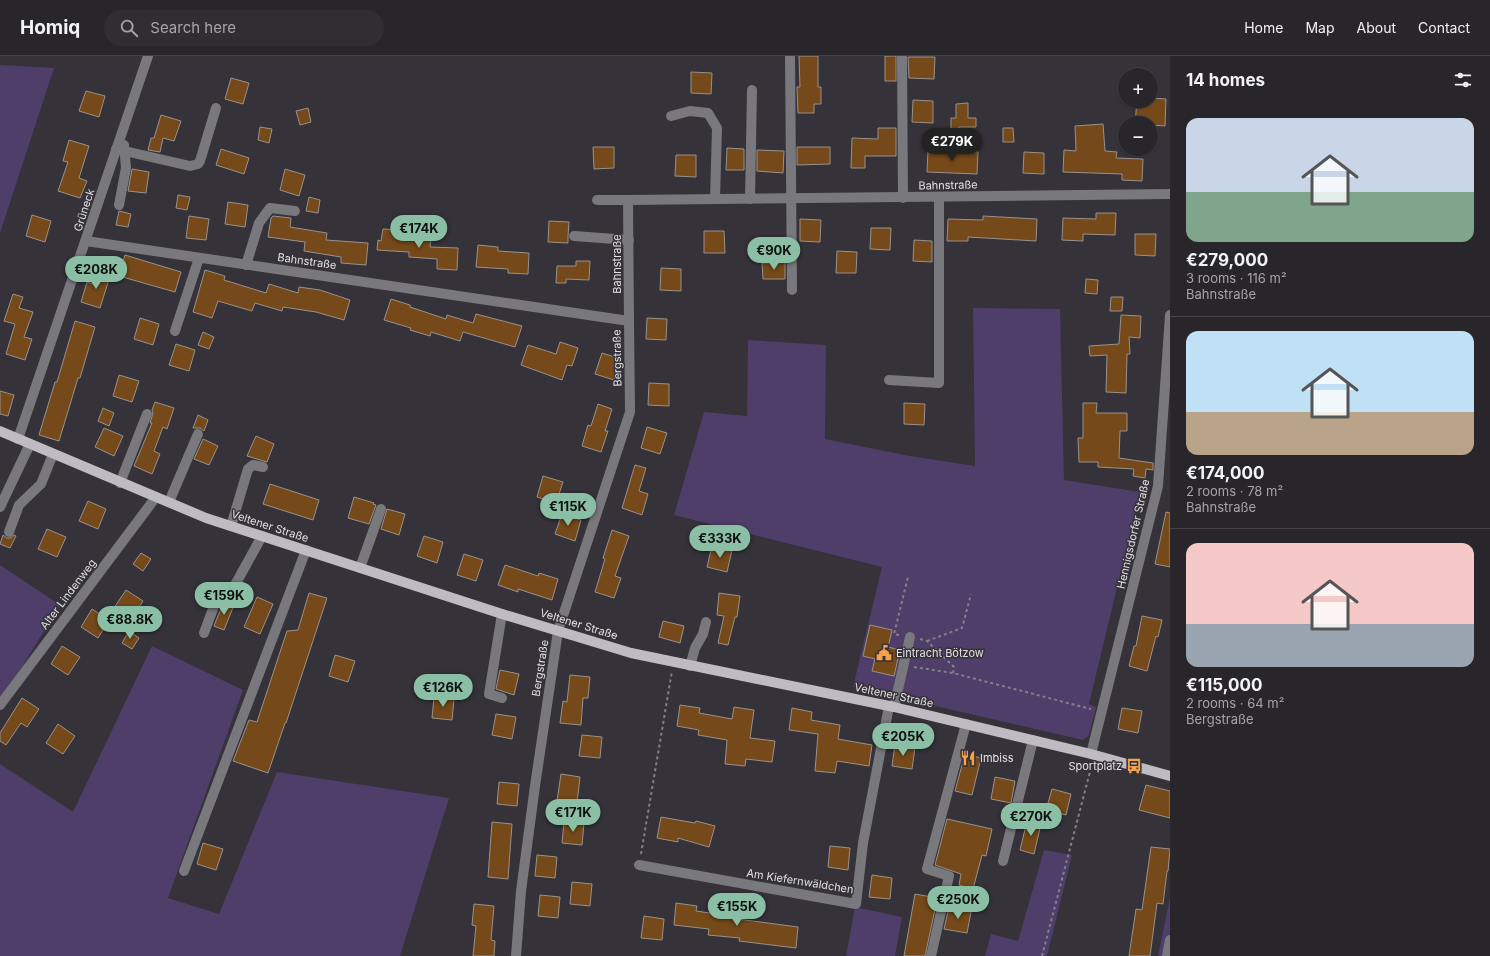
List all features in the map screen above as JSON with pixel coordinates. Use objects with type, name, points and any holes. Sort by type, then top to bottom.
[{"type":"main road","name":"Veltener Straße","points":[[0,431],[120,483],[206,518],[502,614],[632,653],[891,706],[1033,740],[1170,776]]},
{"type":"street","name":"Grüneck","points":[[18,439],[86,241],[120,150],[123,129],[148,56]]},
{"type":"street","points":[[790,56],[790,198],[792,290]]},
{"type":"street","points":[[902,56],[903,198]]},
{"type":"street","points":[[750,199],[752,90]]},
{"type":"street","points":[[120,150],[194,166],[200,161],[216,108]]},
{"type":"street","points":[[671,116],[690,111],[708,113],[717,128],[715,199]]},
{"type":"street","points":[[119,205],[126,168],[120,150]]},
{"type":"street","name":"Bahnstraße","points":[[86,241],[629,321],[628,200],[1170,194]]},
{"type":"street","points":[[889,380],[939,383],[939,197]]},
{"type":"street","points":[[597,200],[628,200]]},
{"type":"street","points":[[246,265],[259,223],[270,208],[296,211]]},
{"type":"street","points":[[574,236],[629,240]]},
{"type":"street","points":[[175,331],[199,258]]},
{"type":"street","name":"Hennigsdorfer Straße","points":[[1092,755],[1158,486],[1170,315]]},
{"type":"street","name":"Bergstraße","points":[[516,956],[521,891],[558,631],[630,412],[629,321]]},
{"type":"street","points":[[120,483],[147,414]]},
{"type":"street","points":[[169,502],[198,434]]},
{"type":"street","points":[[0,506],[30,444]]},
{"type":"street","points":[[9,532],[19,505],[41,484],[53,454]]},
{"type":"street","points":[[232,526],[248,469],[253,465],[263,467]]},
{"type":"street","name":"Alter Lindenweg","points":[[0,705],[156,498]]},
{"type":"street","points":[[360,568],[381,509]]},
{"type":"street","points":[[204,633],[217,598],[235,585],[262,536]]},
{"type":"street","points":[[184,871],[306,550]]},
{"type":"street","points":[[502,614],[489,694],[502,698]]},
{"type":"street","points":[[690,666],[695,648],[703,634],[706,622]]},
{"type":"street","points":[[891,706],[910,637]]},
{"type":"street","name":"Am Kiefernwäldchen","points":[[639,865],[856,904],[863,843],[891,706]]},
{"type":"street","points":[[931,956],[949,876],[926,869],[966,724]]},
{"type":"street","points":[[1003,861],[1033,740]]},
{"type":"street","points":[[1167,956],[1170,940]]},
{"type":"path","points":[[927,640],[962,628],[971,594]]},
{"type":"path","points":[[639,865],[674,662]]},
{"type":"path","points":[[903,666],[953,673],[1102,712]]},
{"type":"path","points":[[1042,956],[1092,755]]},
{"type":"shaded area","points":[[0,65],[54,68],[0,233]]},
{"type":"shaded area","points":[[973,308],[1060,309],[1064,480],[1140,492],[1089,704],[1096,707],[1089,735],[1083,740],[853,687],[882,567],[674,515],[704,412],[747,416],[748,340],[826,345],[825,439],[910,456],[975,466]]},
{"type":"shaded area","points":[[0,565],[60,605],[0,703]]},
{"type":"shaded area","points":[[152,646],[243,690],[168,898],[219,914],[277,772],[449,798],[400,956],[0,956],[0,764],[73,812]]},
{"type":"shaded area","points":[[1044,850],[1072,855],[1047,956],[985,956],[991,934],[1018,941]]},
{"type":"shaded area","points":[[1170,898],[1170,956],[1158,956]]},
{"type":"shaded area","points":[[855,907],[902,917],[895,956],[846,956]]},
{"type":"building","points":[[799,56],[818,56],[818,87],[821,87],[821,104],[814,104],[814,113],[798,113],[797,87],[800,87]]},
{"type":"building","points":[[885,56],[896,56],[896,81],[885,81]]},
{"type":"building","points":[[908,57],[935,57],[934,79],[909,78]]},
{"type":"building","points":[[691,72],[712,73],[711,94],[691,93]]},
{"type":"building","points":[[231,78],[249,83],[243,104],[225,99]]},
{"type":"building","points":[[86,91],[105,96],[99,117],[79,111]]},
{"type":"building","points":[[1158,98],[1166,99],[1165,126],[1158,126],[1158,116],[1136,116],[1136,108],[1158,108]]},
{"type":"building","points":[[913,100],[933,101],[933,123],[912,122]]},
{"type":"building","points":[[968,103],[968,118],[976,118],[976,127],[959,127],[951,147],[951,118],[956,118],[956,104]]},
{"type":"building","points":[[308,108],[311,122],[300,125],[296,111]]},
{"type":"building","points":[[161,115],[181,121],[174,141],[163,138],[160,152],[148,150],[151,138],[154,138]]},
{"type":"building","points":[[1103,124],[1105,151],[1117,152],[1116,158],[1143,159],[1142,181],[1122,180],[1122,174],[1063,172],[1064,150],[1076,151],[1075,126]]},
{"type":"building","points":[[260,127],[272,129],[269,143],[258,140]]},
{"type":"building","points":[[878,128],[896,128],[896,156],[865,156],[865,168],[851,168],[852,138],[878,139]]},
{"type":"building","points":[[1003,128],[1013,128],[1014,142],[1003,142]]},
{"type":"building","points":[[69,140],[89,146],[79,178],[87,181],[80,198],[58,191],[68,162],[63,161]]},
{"type":"building","points":[[593,147],[614,147],[614,168],[594,169]]},
{"type":"building","points":[[797,147],[830,147],[830,164],[797,165]]},
{"type":"building","points":[[727,148],[744,149],[744,170],[726,170]]},
{"type":"building","points":[[221,149],[249,158],[244,174],[216,165]]},
{"type":"building","points":[[757,150],[784,151],[783,173],[757,171]]},
{"type":"building","points":[[928,150],[978,152],[977,174],[927,172]]},
{"type":"building","points":[[1024,152],[1044,153],[1044,174],[1023,173]]},
{"type":"building","points":[[676,155],[696,155],[696,177],[675,176]]},
{"type":"building","points":[[132,169],[149,172],[146,193],[128,191]]},
{"type":"building","points":[[285,169],[305,175],[299,196],[280,190]]},
{"type":"building","points":[[178,195],[190,197],[187,210],[176,208]]},
{"type":"building","points":[[309,197],[320,200],[318,213],[306,211]]},
{"type":"building","points":[[228,202],[248,205],[245,227],[225,224]]},
{"type":"building","points":[[119,211],[131,214],[128,227],[116,225]]},
{"type":"building","points":[[1096,213],[1116,213],[1115,235],[1083,234],[1083,241],[1062,240],[1063,218],[1096,219]]},
{"type":"building","points":[[32,215],[51,221],[45,242],[26,236]]},
{"type":"building","points":[[189,216],[209,219],[206,240],[186,238]]},
{"type":"building","points":[[273,216],[291,218],[290,227],[327,233],[326,240],[368,243],[366,265],[341,263],[341,257],[304,251],[305,242],[268,237],[271,218]]},
{"type":"building","points":[[983,216],[1037,219],[1036,241],[968,237],[968,241],[947,241],[948,219],[983,220]]},
{"type":"building","points":[[800,219],[821,220],[820,242],[800,241]]},
{"type":"building","points":[[549,221],[569,222],[568,243],[548,242]]},
{"type":"building","points":[[871,228],[891,228],[890,250],[870,249]]},
{"type":"building","points":[[383,229],[399,230],[398,235],[431,237],[430,247],[458,248],[457,270],[437,269],[437,259],[409,257],[409,252],[377,250],[378,240],[381,241]]},
{"type":"building","points":[[704,231],[724,231],[725,253],[704,253]]},
{"type":"building","points":[[1135,234],[1156,234],[1155,256],[1135,255]]},
{"type":"building","points":[[914,240],[932,241],[932,262],[913,261]]},
{"type":"building","points":[[478,245],[498,247],[498,251],[529,253],[528,274],[508,273],[508,269],[476,267]]},
{"type":"building","points":[[837,251],[857,252],[856,273],[836,273]]},
{"type":"building","points":[[125,255],[181,272],[175,292],[119,276]]},
{"type":"building","points":[[576,261],[590,261],[589,280],[566,279],[566,283],[556,283],[557,266],[576,266]]},
{"type":"building","points":[[785,262],[785,279],[763,279],[762,263]]},
{"type":"building","points":[[661,268],[681,269],[681,291],[660,290]]},
{"type":"building","points":[[99,269],[111,273],[100,308],[81,302],[87,282],[93,284]]},
{"type":"building","points":[[205,270],[225,276],[224,280],[266,293],[269,284],[298,293],[299,287],[320,290],[350,300],[344,320],[316,312],[283,307],[282,311],[255,303],[252,311],[218,301],[212,318],[193,312]]},
{"type":"building","points":[[1086,279],[1098,280],[1097,294],[1085,293]]},
{"type":"building","points":[[13,294],[23,297],[19,308],[33,312],[24,337],[32,339],[25,360],[6,354],[15,324],[4,321]]},
{"type":"building","points":[[1111,297],[1123,297],[1122,311],[1110,311]]},
{"type":"building","points":[[391,299],[446,319],[447,315],[473,323],[476,314],[522,326],[515,347],[463,332],[460,341],[431,332],[430,336],[410,330],[411,328],[384,320]]},
{"type":"building","points":[[1121,315],[1141,316],[1140,338],[1129,337],[1130,354],[1127,354],[1126,393],[1106,392],[1107,355],[1090,356],[1089,346],[1119,344]]},
{"type":"building","points":[[140,318],[159,324],[153,345],[134,339]]},
{"type":"building","points":[[647,318],[667,319],[666,340],[646,339]]},
{"type":"building","points":[[75,321],[95,327],[59,441],[39,435],[55,382],[57,382]]},
{"type":"building","points":[[203,332],[214,337],[209,349],[198,345]]},
{"type":"building","points":[[560,342],[578,348],[572,366],[567,365],[562,380],[521,365],[528,345],[556,354]]},
{"type":"building","points":[[176,344],[195,350],[189,371],[169,365]]},
{"type":"building","points":[[602,353],[621,359],[614,380],[595,374]]},
{"type":"building","points":[[119,375],[139,381],[132,402],[113,396]]},
{"type":"building","points":[[649,383],[669,384],[669,406],[648,405]]},
{"type":"building","points":[[0,391],[14,395],[8,416],[0,414]]},
{"type":"building","points":[[155,402],[174,408],[167,429],[163,427],[154,451],[160,454],[152,474],[134,466],[152,423],[150,423]]},
{"type":"building","points":[[904,403],[925,404],[924,425],[904,424]]},
{"type":"building","points":[[1083,403],[1097,403],[1096,413],[1127,413],[1127,431],[1120,431],[1119,458],[1153,463],[1153,470],[1146,469],[1145,478],[1133,476],[1134,469],[1098,467],[1098,462],[1079,462],[1078,438],[1083,438]]},
{"type":"building","points":[[598,404],[612,409],[605,431],[608,431],[601,452],[582,446],[588,425],[591,426]]},
{"type":"building","points":[[103,408],[114,413],[109,426],[98,421]]},
{"type":"building","points":[[198,415],[208,420],[204,431],[200,428],[193,428]]},
{"type":"building","points":[[647,427],[667,433],[660,454],[641,448]]},
{"type":"building","points":[[104,428],[123,436],[114,456],[95,447]]},
{"type":"building","points":[[256,436],[274,444],[267,462],[247,456]]},
{"type":"building","points":[[203,439],[218,446],[209,465],[194,459]]},
{"type":"building","points":[[635,465],[646,468],[639,491],[648,494],[642,515],[622,508]]},
{"type":"building","points":[[543,476],[563,482],[556,503],[537,497]]},
{"type":"building","points":[[270,484],[319,500],[313,520],[263,504]]},
{"type":"building","points":[[354,497],[376,505],[369,524],[348,518]]},
{"type":"building","points":[[88,501],[106,509],[98,529],[79,521]]},
{"type":"building","points":[[387,509],[405,514],[399,535],[381,529]]},
{"type":"building","points":[[1166,512],[1170,513],[1170,567],[1155,564]]},
{"type":"building","points":[[562,514],[581,520],[575,541],[555,534]]},
{"type":"building","points":[[47,529],[66,537],[57,557],[38,549]]},
{"type":"building","points":[[612,530],[629,536],[615,576],[621,578],[614,598],[595,592],[605,559],[603,558]]},
{"type":"building","points":[[3,535],[7,538],[14,535],[16,536],[10,548],[0,544]]},
{"type":"building","points":[[424,536],[443,542],[437,563],[417,556]]},
{"type":"building","points":[[712,546],[732,550],[727,572],[707,567]]},
{"type":"building","points":[[141,553],[151,559],[143,571],[133,564]]},
{"type":"building","points":[[464,554],[483,560],[476,581],[457,575]]},
{"type":"building","points":[[505,565],[538,576],[539,573],[558,579],[552,600],[518,589],[518,592],[498,585]]},
{"type":"building","points":[[126,590],[143,601],[131,619],[114,608]]},
{"type":"building","points":[[309,593],[327,598],[268,773],[233,761],[249,720],[257,722],[287,631],[298,630]]},
{"type":"building","points":[[719,593],[740,596],[737,617],[735,617],[728,645],[718,643],[724,616],[717,615]]},
{"type":"building","points":[[257,597],[273,604],[260,634],[244,627]]},
{"type":"building","points":[[224,601],[234,605],[224,630],[214,626]]},
{"type":"building","points":[[92,609],[109,620],[98,638],[81,627]]},
{"type":"building","points":[[1142,616],[1162,620],[1158,637],[1156,636],[1147,671],[1129,666],[1134,646],[1136,646]]},
{"type":"building","points":[[663,621],[684,626],[680,643],[659,637]]},
{"type":"building","name":"Eintracht Bötzow","points":[[870,625],[892,630],[888,647],[900,650],[894,676],[872,671],[875,659],[863,656]]},
{"type":"building","points":[[129,631],[139,638],[132,649],[122,643]]},
{"type":"building","points":[[62,646],[80,657],[68,675],[51,664]]},
{"type":"building","points":[[335,655],[355,661],[348,682],[329,676]]},
{"type":"building","points":[[500,670],[519,674],[514,695],[496,689]]},
{"type":"building","points":[[570,675],[590,677],[588,698],[583,698],[581,725],[560,723],[563,701],[567,702]]},
{"type":"building","points":[[434,697],[454,699],[452,720],[432,718]]},
{"type":"building","points":[[22,698],[39,709],[27,727],[21,723],[6,745],[0,741],[0,733]]},
{"type":"building","points":[[680,705],[700,708],[699,713],[732,719],[734,707],[754,710],[750,738],[775,741],[772,762],[746,759],[745,766],[725,764],[727,740],[698,735],[699,730],[677,726]]},
{"type":"building","points":[[792,708],[812,712],[811,720],[840,725],[838,739],[872,745],[869,766],[837,761],[835,773],[815,771],[818,734],[789,730]]},
{"type":"building","points":[[1122,708],[1142,711],[1138,733],[1118,729]]},
{"type":"building","points":[[496,714],[516,717],[512,739],[492,735]]},
{"type":"building","points":[[58,724],[75,736],[63,754],[46,743]]},
{"type":"building","points":[[582,735],[602,737],[600,758],[579,756]]},
{"type":"building","points":[[895,744],[915,748],[912,769],[892,766]]},
{"type":"building","points":[[965,754],[981,758],[972,795],[955,791]]},
{"type":"building","points":[[561,774],[580,777],[577,803],[557,801]]},
{"type":"building","points":[[995,777],[1015,781],[1011,803],[991,799]]},
{"type":"building","points":[[499,782],[519,784],[517,806],[497,804]]},
{"type":"building","points":[[1146,785],[1170,791],[1170,818],[1139,810]]},
{"type":"building","points":[[1052,789],[1071,794],[1066,815],[1046,810]]},
{"type":"building","points":[[661,817],[695,823],[696,821],[715,826],[709,847],[678,838],[678,842],[657,838]]},
{"type":"building","points":[[947,819],[992,829],[986,856],[982,855],[973,889],[959,885],[961,874],[935,865]]},
{"type":"building","points":[[564,821],[584,823],[582,845],[562,843]]},
{"type":"building","points":[[1027,821],[1041,824],[1034,854],[1020,850]]},
{"type":"building","points":[[492,822],[512,824],[508,879],[488,877]]},
{"type":"building","points":[[203,843],[223,849],[216,870],[197,864]]},
{"type":"building","points":[[830,846],[850,848],[848,870],[828,867]]},
{"type":"building","points":[[1151,847],[1170,849],[1163,904],[1157,903],[1150,956],[1129,956],[1136,909],[1142,910]]},
{"type":"building","points":[[537,855],[557,857],[555,878],[535,876]]},
{"type":"building","points":[[872,875],[892,878],[890,899],[869,897]]},
{"type":"building","points":[[572,882],[592,884],[590,906],[570,904]]},
{"type":"building","points":[[915,894],[937,898],[936,905],[925,956],[904,956]]},
{"type":"building","points":[[540,895],[560,897],[558,918],[538,916]]},
{"type":"building","points":[[676,903],[697,906],[696,911],[730,916],[730,918],[798,927],[796,948],[739,941],[740,938],[708,935],[709,929],[674,925]]},
{"type":"building","points":[[474,904],[494,906],[491,940],[495,941],[494,956],[473,956],[476,926],[472,925]]},
{"type":"building","points":[[949,907],[971,912],[967,933],[944,929]]},
{"type":"building","points":[[644,916],[664,919],[662,940],[641,938]]},
{"type":"place","name":"Eintracht Bötzow","points":[[884,653]]},
{"type":"place","name":"Imbiss","points":[[968,758]]},
{"type":"place","name":"Sportplatz","points":[[1134,766]]}]
